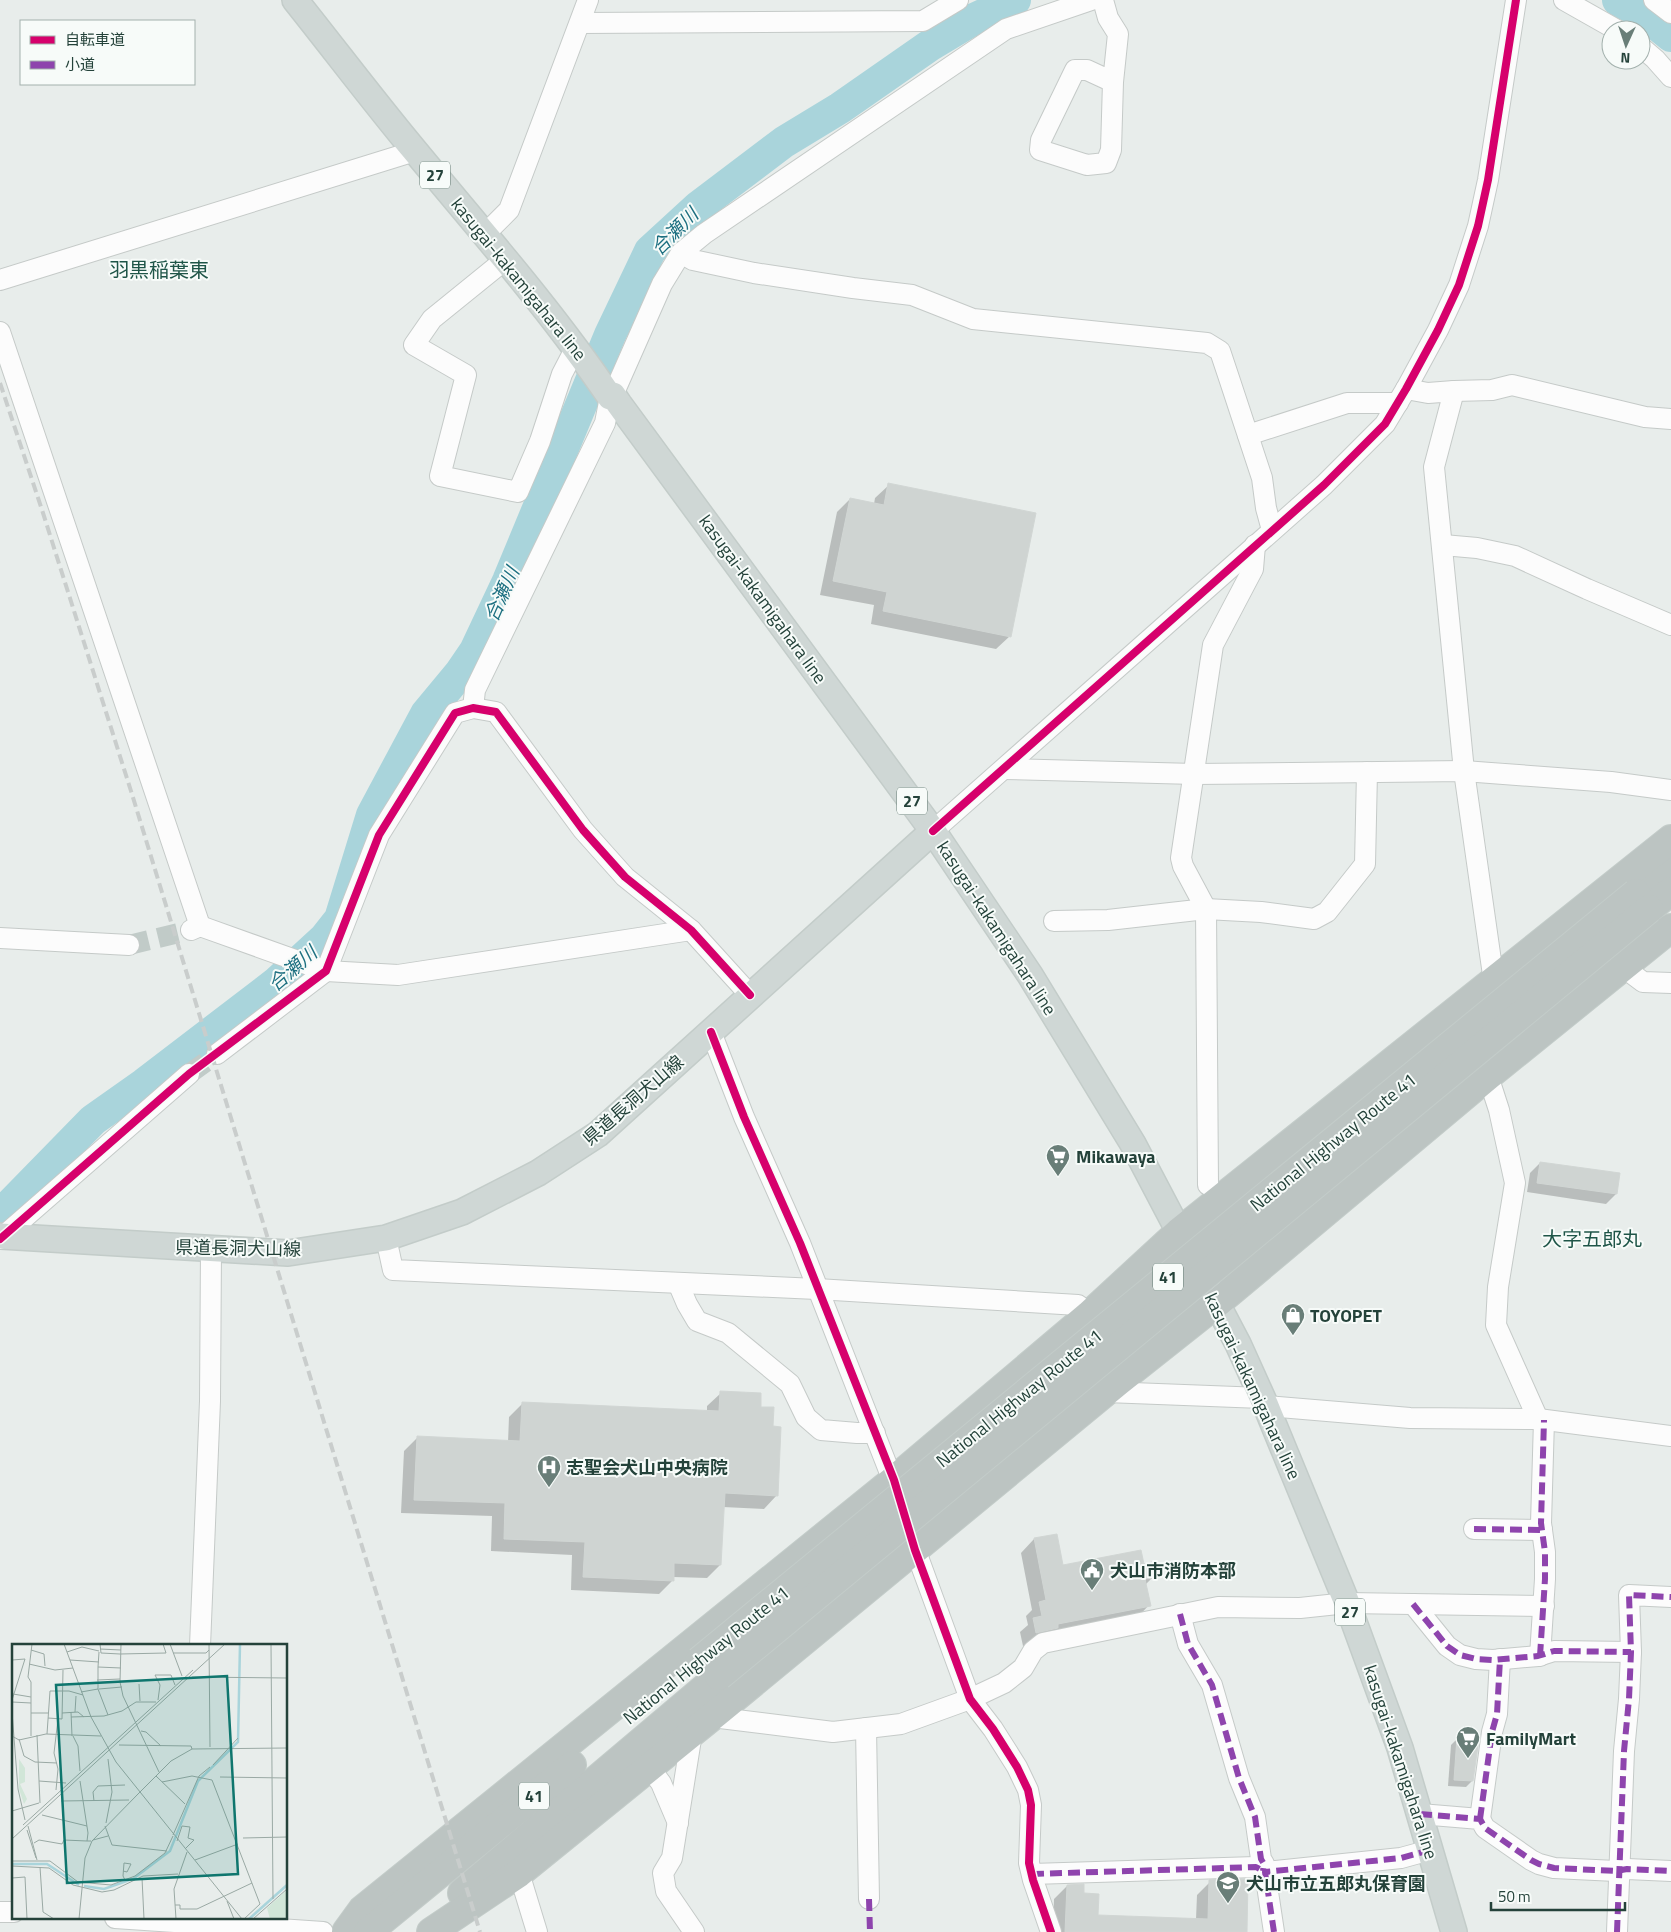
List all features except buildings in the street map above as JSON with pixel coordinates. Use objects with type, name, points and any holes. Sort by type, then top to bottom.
[{"type":"highway","points":[[346,1932],[362,1910],[894,1480],[1089,1314],[1179,1232],[1671,839]]},
{"type":"highway","name":"National Highway Route 41","points":[[368,1932],[709,1668],[1642,901],[1671,865]]},
{"type":"highway","name":"National Highway Route 41","points":[[1642,901],[1671,891]]},
{"type":"highway","points":[[430,1932],[519,1873],[649,1768],[1106,1392],[1216,1304],[1488,1076],[1671,928]]},
{"type":"highway","name":"National Highway Route 41","points":[[416,1932],[709,1668]]},
{"type":"main road","name":"kasugai-kakamigahara line","points":[[295,0],[415,151],[486,234],[576,348],[933,831],[1035,983],[1133,1144],[1238,1344],[1347,1603],[1400,1748],[1454,1932]]},
{"type":"main road","name":"県道長洞犬山線","points":[[1,1237],[288,1253],[386,1238],[462,1212],[538,1173],[598,1134],[933,831]]},
{"type":"street","points":[[486,234],[509,210],[588,0]]},
{"type":"street","points":[[580,23],[924,21],[940,5],[958,0]]},
{"type":"street","points":[[473,708],[475,690],[605,423],[612,396],[662,284],[681,253],[704,234],[1006,29],[1092,0]]},
{"type":"street","points":[[1103,0],[1108,18],[1118,34],[1113,82],[1111,150],[1106,164],[1087,165],[1040,150],[1041,140],[1075,70],[1087,70],[1113,82]]},
{"type":"street","points":[[933,831],[1324,485],[1385,424],[1438,330],[1459,285],[1478,226],[1488,180],[1516,0]]},
{"type":"street","points":[[1564,0],[1601,21]]},
{"type":"street","points":[[1654,0],[1671,13]]},
{"type":"street","points":[[1651,56],[1671,77]]},
{"type":"street","points":[[0,280],[415,151]]},
{"type":"street","points":[[681,253],[694,260],[754,273],[912,295],[973,319],[1207,343],[1220,350],[1262,478],[1266,508],[1272,530]]},
{"type":"street","points":[[506,259],[432,319],[414,345],[466,375],[440,476],[518,492],[540,441],[562,374],[576,348]]},
{"type":"street","points":[[0,332],[195,928],[326,971],[398,975],[691,930]]},
{"type":"street","points":[[1248,435],[1347,403],[1454,390],[1492,390],[1512,386],[1645,417],[1671,419]]},
{"type":"street","points":[[1454,390],[1434,467],[1464,772],[1494,982]]},
{"type":"street","points":[[1443,544],[1477,548],[1514,556],[1671,625]]},
{"type":"street","points":[[1208,1185],[1206,909],[1183,866],[1181,858],[1213,645],[1253,569],[1255,545]]},
{"type":"street","points":[[217,1054],[326,971],[379,835],[455,713],[473,708],[496,712],[583,830],[625,877],[691,930],[750,995]]},
{"type":"street","points":[[1004,769],[1195,774],[1464,772],[1611,782],[1671,790]]},
{"type":"street","points":[[1054,921],[1108,920],[1206,909],[1261,912],[1314,919],[1327,912],[1365,864],[1367,772]]},
{"type":"street","points":[[0,938],[129,945]]},
{"type":"street","points":[[1622,967],[1643,982],[1671,983]]},
{"type":"street","points":[[711,1032],[744,1117],[800,1243],[894,1480],[915,1550],[970,1698],[993,1729],[1017,1767],[1028,1790],[1031,1805],[1029,1863],[1051,1932]]},
{"type":"street","points":[[1,1237],[189,1074]]},
{"type":"street","points":[[1488,1076],[1499,1110],[1515,1182],[1498,1287],[1496,1325],[1541,1419],[1541,1523],[1545,1552],[1544,1606],[1540,1656]]},
{"type":"street","points":[[386,1238],[393,1270],[817,1289],[1078,1305],[1089,1314]]},
{"type":"street","points":[[200,1644],[210,1401],[211,1250]]},
{"type":"street","points":[[678,1283],[687,1304],[697,1320],[728,1333],[790,1384],[806,1417],[821,1430],[857,1434],[875,1433]]},
{"type":"street","points":[[1106,1392],[1264,1402],[1410,1418],[1541,1419],[1671,1436]]},
{"type":"street","points":[[1474,1529],[1542,1530]]},
{"type":"street","points":[[1617,1932],[1624,1751],[1631,1652],[1629,1595],[1671,1597]]},
{"type":"street","points":[[694,1932],[666,1891],[663,1873],[672,1858],[678,1823],[702,1725],[832,1732],[901,1724],[970,1698],[1013,1677],[1023,1668],[1033,1651],[1043,1643],[1218,1607],[1300,1608],[1347,1603],[1544,1606]]},
{"type":"street","points":[[1414,1604],[1447,1646],[1460,1654],[1476,1659],[1540,1656],[1554,1651],[1631,1652]]},
{"type":"street","points":[[1180,1614],[1188,1644],[1212,1685],[1239,1778],[1255,1817],[1274,1932]]},
{"type":"street","points":[[1500,1659],[1497,1714],[1492,1732],[1480,1819],[1485,1828],[1531,1860],[1554,1868],[1671,1871]]},
{"type":"street","points":[[866,1728],[870,1898]]},
{"type":"street","points":[[649,1768],[662,1783],[678,1823]]},
{"type":"street","points":[[1420,1814],[1480,1819]]},
{"type":"street","points":[[1032,1874],[1256,1867],[1264,1872],[1401,1858],[1430,1850]]},
{"type":"street","points":[[519,1873],[538,1932]]},
{"type":"street","points":[[139,1920],[323,1932]]},
{"type":"waterway","name":"合瀬川","points":[[0,1215],[93,1120],[144,1084],[276,983],[325,938],[340,919],[372,815],[426,714],[460,673],[475,651],[508,581],[610,335],[650,251],[698,207],[784,142],[840,108],[929,46],[974,19],[1015,0]]},
{"type":"waterway","name":"合瀬川","points":[[1618,0],[1645,15],[1671,36]]},
{"type":"tunnel","points":[[129,945],[191,930]]},
{"type":"tunnel","points":[[189,1074],[217,1054]]},
{"type":"railway","points":[[0,383],[131,791],[480,1932]]},
{"type":"marked path","points":[[1540,1656],[1545,1579],[1545,1552],[1541,1523],[1544,1420]]},
{"type":"marked path","points":[[1474,1529],[1542,1530]]},
{"type":"marked path","points":[[1617,1932],[1624,1751],[1631,1652],[1629,1595],[1671,1597]]},
{"type":"marked path","points":[[1413,1604],[1447,1646],[1460,1655],[1476,1659],[1493,1660],[1538,1656],[1554,1651],[1631,1652]]},
{"type":"marked path","points":[[1180,1614],[1188,1644],[1212,1685],[1239,1778],[1255,1817],[1261,1859],[1264,1864],[1263,1871]]},
{"type":"marked path","points":[[1480,1819],[1492,1732],[1497,1714],[1500,1659]]},
{"type":"marked path","points":[[1420,1814],[1480,1819],[1485,1828],[1531,1860],[1554,1868],[1671,1871]]},
{"type":"marked path","points":[[1274,1932],[1265,1872],[1401,1858],[1430,1850]]},
{"type":"marked path","points":[[1032,1874],[1256,1867],[1265,1872]]},
{"type":"marked path","points":[[869,1899],[870,1932]]},
{"type":"cycle path","points":[[933,831],[1324,485],[1385,424],[1438,330],[1459,285],[1478,226],[1488,180],[1516,0]]},
{"type":"cycle path","points":[[0,1239],[189,1074],[326,971],[379,835],[455,713],[473,708],[496,712],[583,830],[625,877],[691,930],[750,995]]},
{"type":"cycle path","points":[[711,1032],[744,1117],[800,1243],[894,1480],[915,1550],[970,1699],[993,1729],[1017,1767],[1028,1790],[1031,1805],[1029,1863],[1051,1932]]},
{"type":"place","name":"Mikawaya","points":[[1058,1177]]},
{"type":"place","name":"TOYOPET","points":[[1293,1336]]},
{"type":"place","name":"志聖会犬山中央病院","points":[[549,1488]]},
{"type":"place","name":"犬山市消防本部","points":[[1092,1591]]},
{"type":"place","name":"FamilyMart","points":[[1468,1759]]},
{"type":"place","name":"犬山市立五郎丸保育園","points":[[1228,1904]]},
{"type":"district","name":"羽黒稲葉東","points":[[159,269]]},
{"type":"district","name":"大字五郎丸","points":[[1592,1238]]}]
